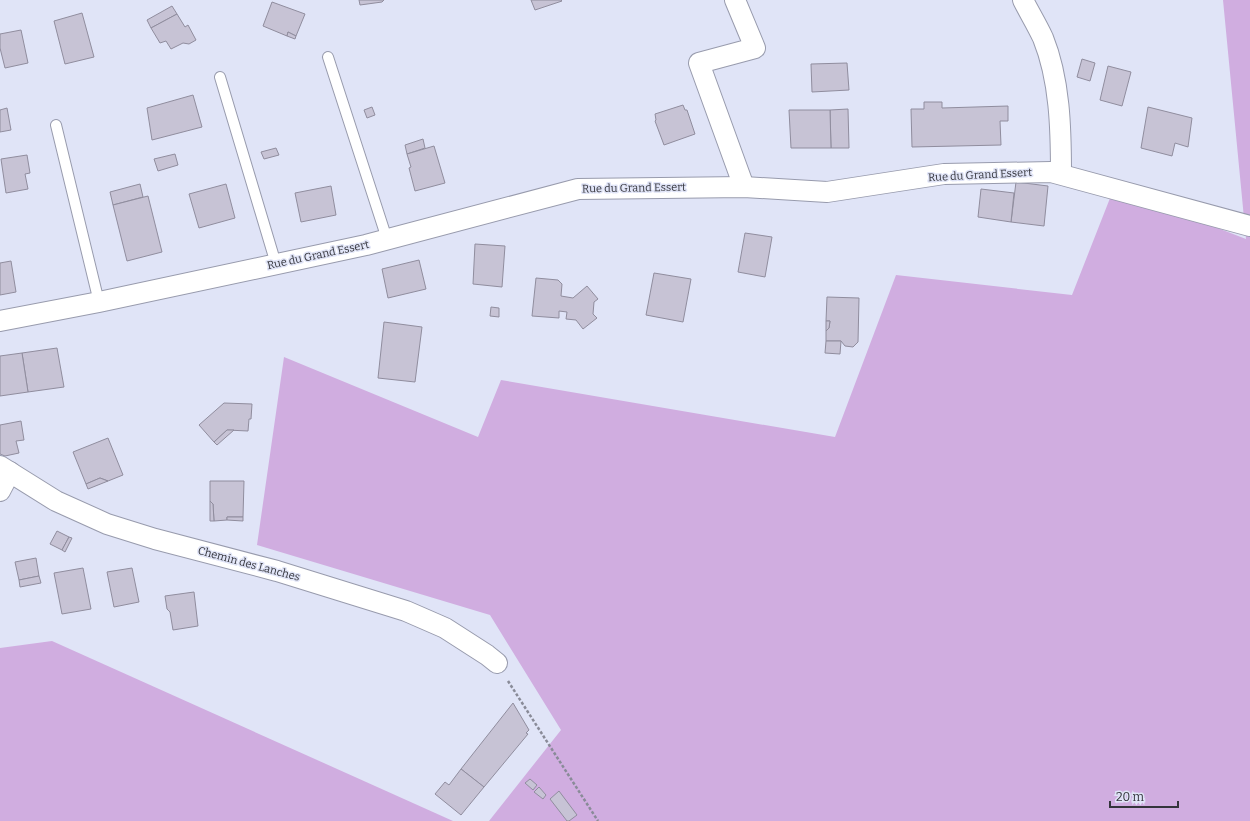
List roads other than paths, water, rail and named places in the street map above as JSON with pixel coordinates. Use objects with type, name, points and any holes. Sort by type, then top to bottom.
[{"type":"street","points":[[735,0],[755,48],[699,63],[744,187]]},
{"type":"street","points":[[1023,0],[1043,38],[1053,73],[1060,126],[1061,174]]},
{"type":"street","name":"Rue du Grand Essert","points":[[0,321],[99,302],[387,239],[578,189],[744,187],[827,192],[944,174],[1051,172],[1250,226]]},
{"type":"street","points":[[0,491],[5,469]]},
{"type":"street","name":"Chemin des Lanches","points":[[5,469],[56,501],[107,524],[155,539],[277,571],[406,610],[445,628],[497,663]]},
{"type":"lane","points":[[328,57],[387,239]]},
{"type":"lane","points":[[220,76],[276,264]]},
{"type":"lane","points":[[56,125],[99,302]]}]
